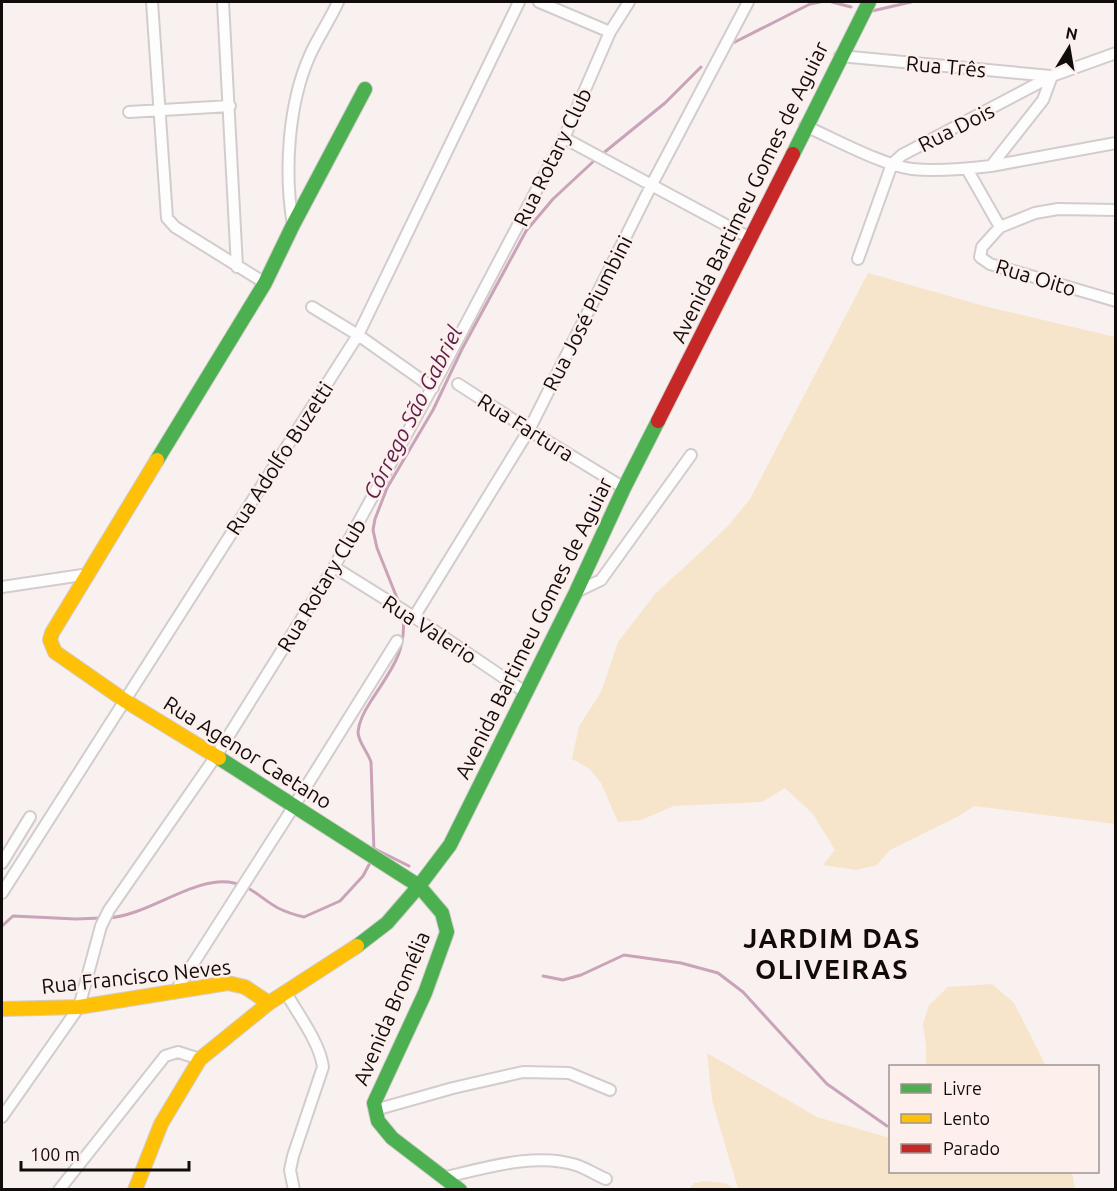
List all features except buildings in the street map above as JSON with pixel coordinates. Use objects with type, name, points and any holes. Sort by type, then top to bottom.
[{"type":"street","points":[[152,2],[167,218],[175,227],[265,283]]},
{"type":"street","points":[[223,2],[237,267]]},
{"type":"street","points":[[293,225],[289,200],[289,148],[300,80],[310,54],[337,4],[325,2]]},
{"type":"street","name":"Rua Adolfo Buzetti","points":[[2,893],[357,335],[519,2]]},
{"type":"street","points":[[539,2],[610,33]]},
{"type":"street","name":"Rua Rotary Club","points":[[2,1117],[79,1007],[102,924],[109,910],[216,756],[334,567],[433,388],[564,138],[610,33],[629,2]]},
{"type":"street","name":"Rua José Piumbini","points":[[412,616],[529,430],[651,186],[748,2]]},
{"type":"street","name":"Avenida Bartimeu Gomes de Aguiar","points":[[135,1190],[161,1124],[200,1059],[269,1003],[362,944],[387,923],[450,845],[494,761],[624,488],[868,4]]},
{"type":"street","name":"Rua Dois","points":[[892,164],[911,149],[1052,76],[1116,53]]},
{"type":"street","name":"Rua Três","points":[[840,56],[1052,76]]},
{"type":"street","points":[[991,166],[1043,100],[1052,76]]},
{"type":"street","points":[[2,587],[89,574],[265,283],[365,89]]},
{"type":"street","points":[[129,112],[230,106]]},
{"type":"street","points":[[805,126],[892,164],[912,169],[967,169],[991,166],[1116,143]]},
{"type":"street","points":[[564,138],[750,238]]},
{"type":"street","points":[[858,259],[892,164]]},
{"type":"street","points":[[967,169],[1000,228],[1035,213],[1058,209],[1116,210]]},
{"type":"street","name":"Rua Oito","points":[[1000,228],[980,252],[980,257],[990,264],[1116,301]]},
{"type":"street","points":[[312,307],[433,388]]},
{"type":"street","name":"Rua Fartura","points":[[458,384],[624,488]]},
{"type":"street","points":[[576,592],[601,580],[691,455]]},
{"type":"street","name":"Rua Valerio","points":[[334,567],[525,692]]},
{"type":"street","name":"Rua Agenor Caetano","points":[[89,574],[52,633],[50,640],[55,652],[124,700],[419,886]]},
{"type":"street","points":[[175,992],[397,641]]},
{"type":"street","points":[[2,863],[30,817]]},
{"type":"street","name":"Avenida Bromélia","points":[[419,886],[445,916],[447,932],[425,993],[374,1103],[378,1121],[395,1140],[460,1190]]},
{"type":"street","name":"Rua Francisco Neves","points":[[2,1009],[79,1007],[236,983],[269,1003]]},
{"type":"street","points":[[286,993],[322,1059],[323,1067],[293,1156],[291,1170],[294,1190]]},
{"type":"street","points":[[59,1190],[165,1056],[178,1052],[200,1059]]},
{"type":"street","points":[[375,1110],[453,1088],[523,1072],[569,1073],[610,1090]]},
{"type":"street","points":[[446,1177],[502,1165],[549,1160],[576,1165],[606,1179]]},
{"type":"shaded area","points":[[868,273],[984,306],[1115,337],[1115,824],[974,806],[959,816],[890,850],[877,865],[856,870],[823,865],[835,850],[813,814],[785,788],[762,802],[674,806],[641,820],[618,822],[601,783],[590,769],[572,759],[579,726],[601,692],[618,642],[656,593],[729,525],[750,499]]},
{"type":"shaded area","points":[[992,984],[1014,1003],[1045,1065],[926,1065],[923,1024],[929,1005],[948,987]]},
{"type":"shaded area","points":[[707,1053],[817,1117],[889,1138],[889,1173],[1072,1173],[1075,1189],[738,1189],[712,1100]]},
{"type":"shaded area","points":[[704,1181],[725,1183],[735,1189],[689,1189],[694,1183]]},
{"type":"waterway","name":"Córrego São Gabriel","points":[[733,43],[810,4],[820,2]]},
{"type":"waterway","name":"Córrego São Gabriel","points":[[832,2],[851,7]]},
{"type":"waterway","name":"Córrego São Gabriel","points":[[872,11],[911,2]]},
{"type":"waterway","name":"Córrego São Gabriel","points":[[601,155],[665,103],[701,67]]},
{"type":"waterway","name":"Córrego São Gabriel","points":[[399,603],[377,548],[373,530],[387,488],[433,410],[462,349],[526,231],[553,199],[596,159]]},
{"type":"waterway","name":"Córrego São Gabriel","points":[[374,852],[371,762],[358,732],[365,712],[391,671],[400,651],[404,628],[403,615]]},
{"type":"waterway","points":[[375,849],[409,866]]},
{"type":"waterway","name":"Córrego São Gabriel","points":[[107,918],[123,916],[204,884],[219,882],[240,885],[278,908],[304,917],[340,901],[363,876],[371,861]]},
{"type":"waterway","name":"Córrego São Gabriel","points":[[2,926],[13,916],[101,918]]},
{"type":"waterway","points":[[543,976],[563,980],[581,975],[624,955],[681,963],[718,973],[743,992],[827,1084],[887,1126]]},
{"type":"traffic: fast","points":[[793,154],[869,2]]},
{"type":"traffic: fast","points":[[157,460],[265,283],[365,89]]},
{"type":"traffic: fast","points":[[357,946],[387,923],[450,845],[658,421]]},
{"type":"traffic: fast","points":[[219,758],[419,886],[442,913],[447,932],[425,993],[374,1103],[378,1121],[392,1138],[460,1190]]},
{"type":"traffic: slow","points":[[157,460],[52,633],[50,640],[55,652],[124,700],[219,758]]},
{"type":"traffic: slow","points":[[135,1190],[161,1124],[200,1059],[269,1003],[357,946]]},
{"type":"traffic: slow","points":[[2,1009],[79,1007],[228,983],[245,987],[269,1003]]},
{"type":"traffic: jam","points":[[658,421],[793,154]]},
{"type":"district","name":"JARDIM DAS OLIVEIRAS","points":[[832,954]]}]
